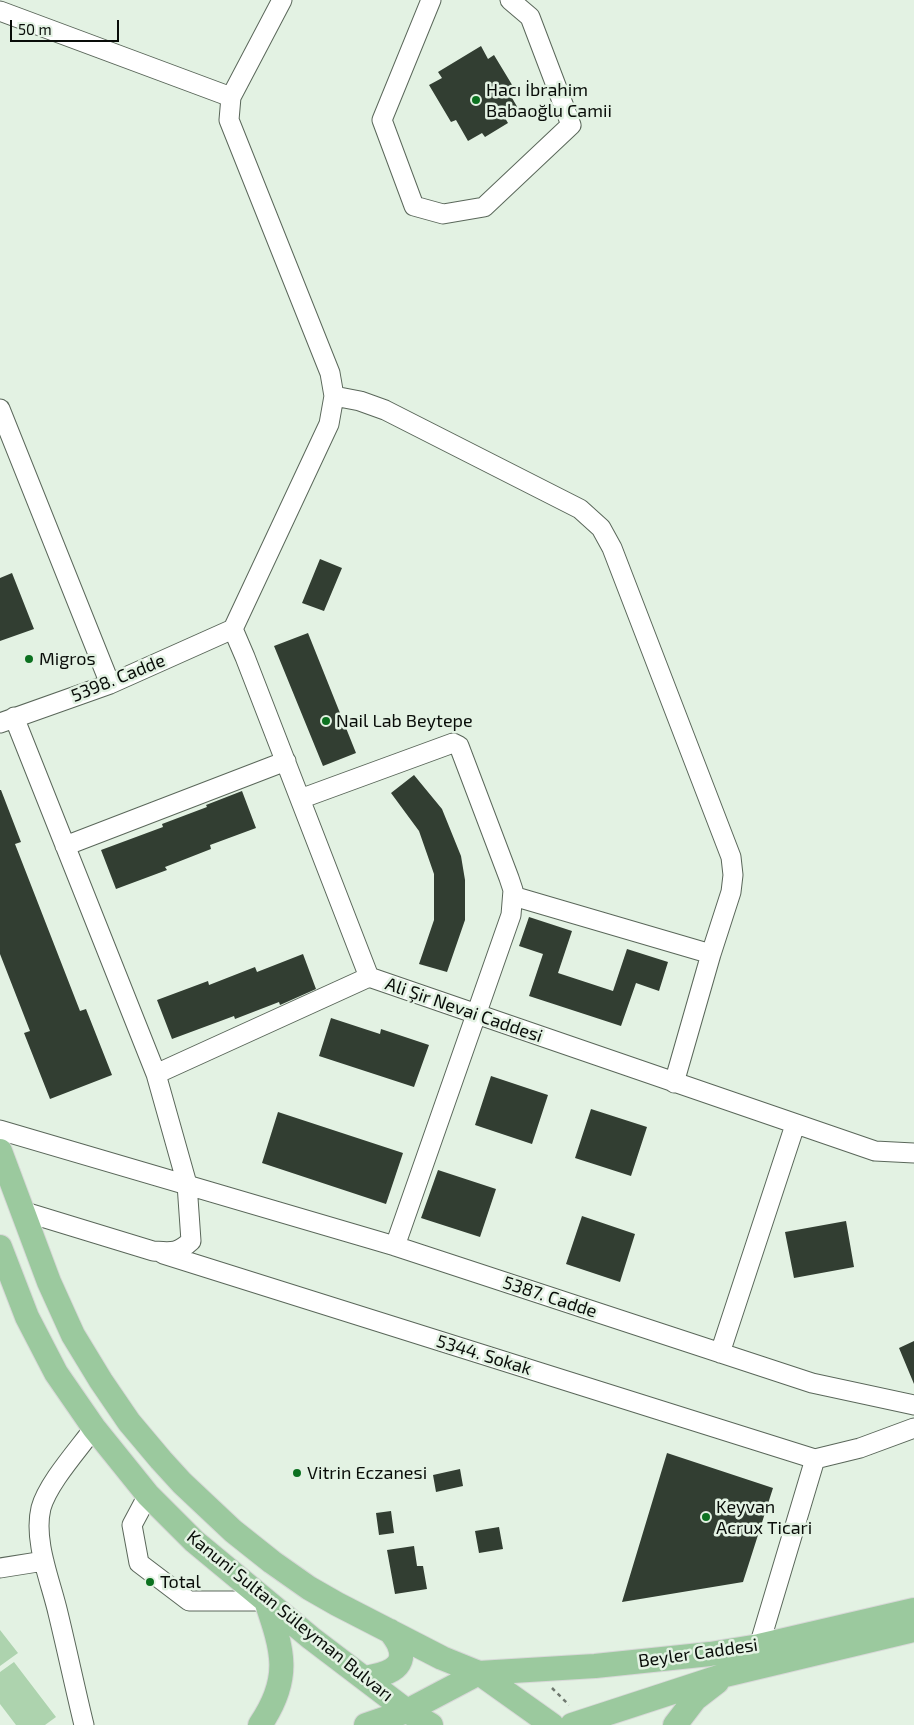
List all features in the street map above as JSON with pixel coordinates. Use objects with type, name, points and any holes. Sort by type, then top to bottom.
[{"type":"main road","name":"Kanuni Sultan Süleyman Bulvarı","points":[[0,1152],[52,1291],[73,1335],[116,1404],[161,1460],[201,1502],[272,1562],[316,1592],[442,1658],[479,1673],[552,1725]]},
{"type":"main road","name":"Kanuni Sultan Süleyman Bulvarı","points":[[0,1247],[27,1317],[56,1373],[94,1428],[148,1495],[194,1541],[311,1638],[407,1711],[431,1725]]},
{"type":"main road","points":[[260,1725],[276,1698],[282,1675],[278,1640],[266,1601]]},
{"type":"main road","name":"Beyler Caddesi","points":[[479,1673],[595,1666],[710,1654],[759,1646],[914,1610]]},
{"type":"main road","name":"Beyler Caddesi","points":[[572,1716],[725,1675],[914,1630]]},
{"type":"main road","points":[[365,1678],[383,1675],[392,1671],[398,1664],[400,1655],[399,1645],[390,1631]]},
{"type":"main road","points":[[366,1725],[407,1711],[479,1673]]},
{"type":"main road","points":[[675,1725],[696,1699],[725,1675]]},
{"type":"street","points":[[233,629],[329,424],[334,396],[330,373],[229,120],[231,96],[282,0]]},
{"type":"street","points":[[431,0],[382,120],[414,206],[443,214],[484,207],[571,125],[530,17],[510,0]]},
{"type":"street","points":[[0,11],[231,96]]},
{"type":"street","points":[[334,396],[360,401],[384,410],[580,509],[601,528],[612,548],[731,857],[733,875],[731,892],[674,1083]]},
{"type":"street","points":[[0,409],[110,684]]},
{"type":"street","name":"5398. Cadde","points":[[7,720],[110,684],[233,629]]},
{"type":"street","name":"Ali Şir Nevai Caddesi","points":[[233,629],[246,657],[369,977],[875,1151],[914,1153]]},
{"type":"street","points":[[7,720],[65,846],[156,1074],[187,1184],[191,1242],[182,1249],[170,1252],[153,1251]]},
{"type":"street","points":[[300,799],[453,743],[459,746],[510,878],[512,896],[511,915],[395,1246]]},
{"type":"street","points":[[65,846],[286,761]]},
{"type":"street","points":[[512,896],[711,954]]},
{"type":"street","points":[[156,1074],[369,977]]},
{"type":"street","points":[[720,1352],[795,1125]]},
{"type":"street","name":"5387. Cadde","points":[[0,1130],[395,1246],[812,1383],[914,1405]]},
{"type":"street","name":"5344. Sokak","points":[[22,1211],[815,1459]]},
{"type":"street","points":[[84,1725],[58,1610],[44,1561],[40,1530],[41,1508],[50,1488],[94,1428]]},
{"type":"street","points":[[759,1646],[815,1459],[860,1448],[914,1428]]},
{"type":"street","points":[[148,1495],[132,1525],[139,1563],[189,1601],[266,1601]]},
{"type":"street","points":[[0,1568],[44,1561]]},
{"type":"path","points":[[550,1687],[572,1716]]},
{"type":"green space","points":[[0,1630],[18,1653],[0,1666]]},
{"type":"green space","points":[[14,1662],[56,1717],[45,1725],[16,1725],[0,1704],[0,1672]]},
{"type":"building","name":"Hacı İbrahim Babaoğlu Camii","points":[[481,46],[488,59],[494,55],[514,88],[508,91],[519,110],[505,118],[508,123],[485,137],[482,133],[468,141],[456,120],[451,122],[429,85],[442,78],[438,72]]},
{"type":"building","points":[[320,559],[342,568],[324,611],[302,603]]},
{"type":"building","points":[[12,573],[34,629],[0,641],[0,578]]},
{"type":"building","points":[[308,633],[356,753],[323,766],[274,646]]},
{"type":"building","points":[[414,775],[442,809],[461,856],[465,880],[465,920],[447,972],[419,964],[434,920],[434,874],[419,831],[391,793]]},
{"type":"building","points":[[0,790],[21,842],[15,844],[80,1011],[86,1009],[112,1075],[50,1099],[24,1033],[30,1031],[0,954]]},
{"type":"building","points":[[242,791],[256,828],[210,845],[211,849],[165,867],[167,870],[116,889],[101,850],[163,827],[162,824]]},
{"type":"building","points":[[529,917],[572,931],[558,973],[613,991],[627,949],[668,962],[659,991],[636,983],[621,1026],[529,996],[543,954],[519,946]]},
{"type":"building","points":[[303,954],[316,989],[280,1005],[279,1002],[235,1019],[234,1016],[172,1039],[157,1000],[208,981],[209,985],[255,967],[257,972]]},
{"type":"building","points":[[331,1018],[380,1034],[381,1029],[429,1045],[414,1087],[319,1056]]},
{"type":"building","points":[[491,1076],[548,1095],[532,1144],[475,1125]]},
{"type":"building","points":[[591,1109],[647,1127],[631,1176],[575,1158]]},
{"type":"building","points":[[278,1112],[403,1153],[386,1204],[262,1163]]},
{"type":"building","points":[[438,1170],[496,1189],[480,1237],[421,1218]]},
{"type":"building","points":[[582,1216],[635,1234],[620,1282],[566,1264]]},
{"type":"building","points":[[846,1221],[854,1267],[794,1278],[785,1232]]},
{"type":"building","points":[[914,1341],[914,1384],[899,1348]]},
{"type":"building","name":"Keyvan Acrux Ticari","points":[[667,1453],[773,1488],[743,1582],[622,1602]]},
{"type":"building","points":[[460,1469],[463,1486],[436,1492],[433,1475]]},
{"type":"building","points":[[391,1511],[394,1533],[379,1535],[376,1513]]},
{"type":"building","points":[[499,1527],[503,1549],[479,1553],[475,1531]]},
{"type":"building","points":[[414,1546],[417,1566],[423,1566],[427,1589],[395,1594],[387,1550]]},
{"type":"place","name":"Hacı İbrahim Babaoğlu Camii","points":[[476,100]]},
{"type":"place","name":"Migros","points":[[29,659]]},
{"type":"place","name":"Nail Lab Beytepe","points":[[326,721]]},
{"type":"place","name":"Vitrin Eczanesi","points":[[297,1473]]},
{"type":"place","name":"Keyvan Acrux Ticari","points":[[706,1517]]},
{"type":"place","name":"Total","points":[[150,1582]]}]
